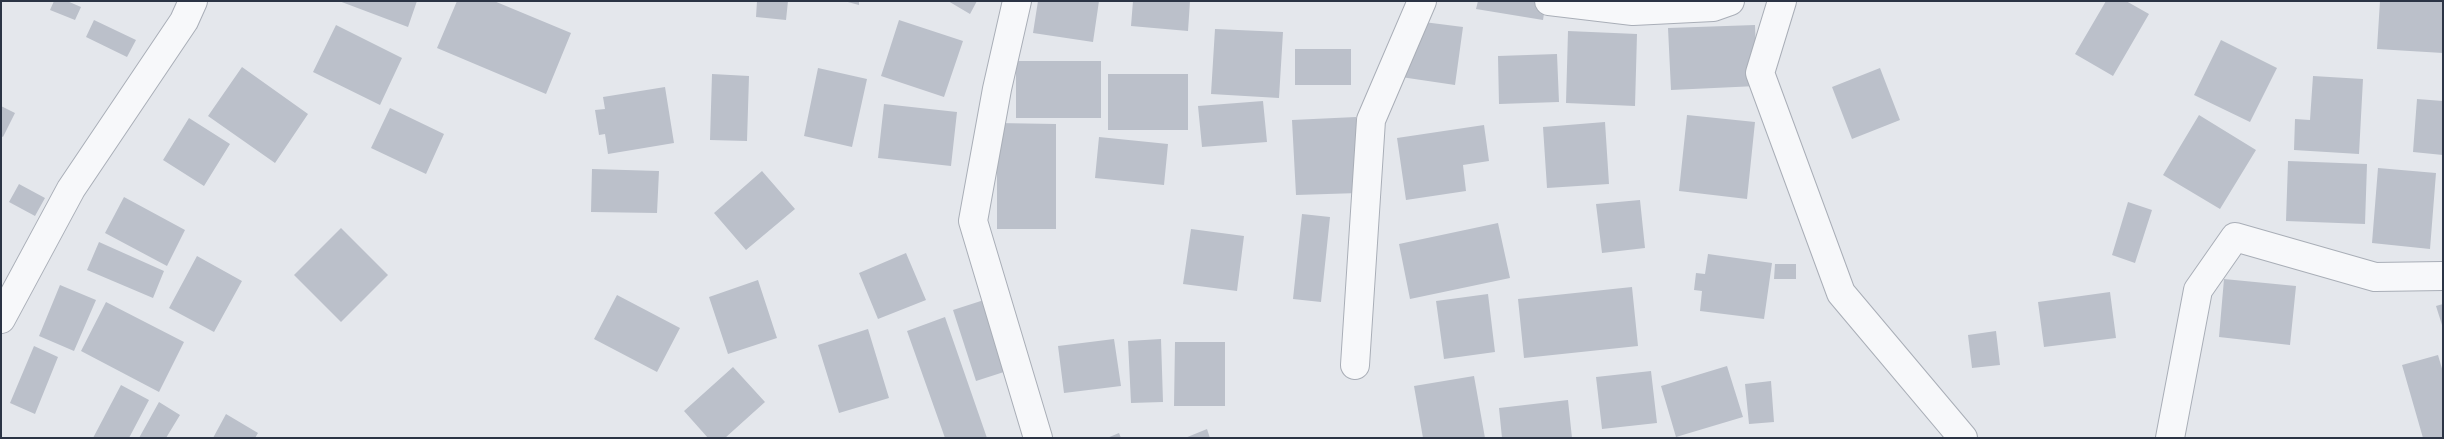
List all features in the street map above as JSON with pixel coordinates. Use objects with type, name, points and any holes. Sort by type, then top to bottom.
[{"type":"street","points":[[1,319],[71,188],[184,21],[193,1]]},
{"type":"street","points":[[1017,1],[997,89],[973,221],[1038,438]]},
{"type":"street","points":[[1355,365],[1371,120],[1422,1]]},
{"type":"street","points":[[1549,1],[1633,11],[1712,7],[1730,1]]},
{"type":"street","points":[[1782,1],[1760,73],[1841,293],[1963,438]]},
{"type":"street","points":[[2170,438],[2198,290],[2235,237],[2375,277],[2443,276]]},
{"type":"building","points":[[54,1],[67,1],[81,7],[75,20],[50,10]]},
{"type":"building","points":[[339,1],[417,1],[408,27]]},
{"type":"building","points":[[457,1],[494,1],[571,33],[546,94],[437,48]]},
{"type":"building","points":[[757,1],[788,1],[786,20],[756,17]]},
{"type":"building","points":[[844,1],[859,1],[859,5]]},
{"type":"building","points":[[948,1],[977,1],[970,14]]},
{"type":"building","points":[[1038,1],[1099,1],[1093,42],[1033,33]]},
{"type":"building","points":[[1133,1],[1190,1],[1188,31],[1131,26]]},
{"type":"building","points":[[1478,1],[1546,1],[1543,20],[1476,9]]},
{"type":"building","points":[[2106,1],[2126,1],[2149,14],[2113,76],[2075,54]]},
{"type":"building","points":[[2380,1],[2443,1],[2443,53],[2377,49]]},
{"type":"building","points":[[94,20],[136,40],[127,57],[86,37]]},
{"type":"building","points":[[899,20],[963,41],[944,97],[881,76]]},
{"type":"building","points":[[1408,20],[1463,27],[1455,85],[1401,77]]},
{"type":"building","points":[[336,25],[402,58],[380,105],[313,72]]},
{"type":"building","points":[[1755,25],[1757,86],[1671,90],[1668,28]]},
{"type":"building","points":[[1215,29],[1283,32],[1279,98],[1211,94]]},
{"type":"building","points":[[1568,31],[1637,34],[1635,106],[1566,103]]},
{"type":"building","points":[[2221,40],[2277,68],[2250,122],[2194,95]]},
{"type":"building","points":[[1295,49],[1351,49],[1351,85],[1295,85]]},
{"type":"building","points":[[1557,54],[1559,102],[1499,104],[1498,56]]},
{"type":"building","points":[[1016,61],[1101,61],[1101,118],[1016,118]]},
{"type":"building","points":[[242,67],[308,114],[275,163],[208,116]]},
{"type":"building","points":[[818,68],[867,79],[852,147],[804,136]]},
{"type":"building","points":[[1880,68],[1900,120],[1852,139],[1832,87]]},
{"type":"building","points":[[712,74],[749,76],[747,141],[710,140]]},
{"type":"building","points":[[1108,74],[1188,74],[1188,130],[1108,130]]},
{"type":"building","points":[[2313,76],[2363,79],[2359,154],[2294,150],[2295,119],[2310,120]]},
{"type":"building","points":[[665,87],[674,143],[608,154],[605,134],[599,135],[595,110],[605,109],[603,97]]},
{"type":"building","points":[[2417,99],[2443,101],[2443,155],[2413,152]]},
{"type":"building","points":[[1263,101],[1267,142],[1202,147],[1198,106]]},
{"type":"building","points":[[884,104],[957,112],[951,166],[878,158]]},
{"type":"building","points":[[1,106],[15,113],[3,137],[1,136]]},
{"type":"building","points":[[390,108],[444,134],[426,174],[371,148]]},
{"type":"building","points":[[1687,115],[1755,122],[1747,199],[1679,191]]},
{"type":"building","points":[[2199,115],[2256,150],[2220,209],[2163,175]]},
{"type":"building","points":[[1356,117],[1359,193],[1296,195],[1292,120]]},
{"type":"building","points":[[189,118],[230,144],[204,186],[163,160]]},
{"type":"building","points":[[1605,122],[1609,184],[1547,188],[1543,127]]},
{"type":"building","points":[[997,123],[1056,124],[1056,229],[997,229]]},
{"type":"building","points":[[1484,125],[1489,161],[1463,165],[1466,191],[1406,200],[1397,138]]},
{"type":"building","points":[[1099,137],[1168,144],[1164,185],[1095,178]]},
{"type":"building","points":[[2288,161],[2367,164],[2365,224],[2286,221]]},
{"type":"building","points":[[2378,168],[2436,173],[2430,249],[2372,243]]},
{"type":"building","points":[[592,169],[659,171],[657,213],[591,212]]},
{"type":"building","points":[[762,171],[795,209],[746,250],[714,213]]},
{"type":"building","points":[[19,184],[45,198],[35,216],[9,202]]},
{"type":"building","points":[[124,197],[185,230],[167,266],[105,233]]},
{"type":"building","points":[[1640,200],[1645,248],[1602,253],[1596,204]]},
{"type":"building","points":[[2128,202],[2152,210],[2135,263],[2112,255]]},
{"type":"building","points":[[1302,214],[1330,217],[1321,302],[1293,299]]},
{"type":"building","points":[[1498,223],[1510,278],[1410,299],[1399,244]]},
{"type":"building","points":[[341,228],[388,275],[341,322],[294,275]]},
{"type":"building","points":[[1191,229],[1244,236],[1237,291],[1183,284]]},
{"type":"building","points":[[99,242],[164,271],[153,298],[87,270]]},
{"type":"building","points":[[906,253],[926,300],[878,319],[859,273]]},
{"type":"building","points":[[1708,254],[1772,263],[1764,319],[1700,311],[1702,291],[1694,290],[1696,273],[1705,274]]},
{"type":"building","points":[[197,256],[242,281],[214,332],[169,308]]},
{"type":"building","points":[[1775,264],[1796,264],[1796,279],[1774,279]]},
{"type":"building","points":[[2224,279],[2296,286],[2290,345],[2219,337]]},
{"type":"building","points":[[758,280],[777,338],[728,354],[709,297]]},
{"type":"building","points":[[60,285],[96,300],[74,351],[39,336]]},
{"type":"building","points":[[1632,287],[1638,346],[1524,358],[1518,299]]},
{"type":"building","points":[[2110,292],[2116,338],[2044,347],[2038,302]]},
{"type":"building","points":[[1488,294],[1495,352],[1444,359],[1436,301]]},
{"type":"building","points":[[617,295],[680,328],[657,372],[594,339]]},
{"type":"building","points":[[984,300],[1007,371],[976,381],[953,310]]},
{"type":"building","points":[[106,302],[184,342],[159,392],[81,351]]},
{"type":"building","points":[[2443,304],[2443,325],[2442,325],[2436,306]]},
{"type":"building","points":[[945,317],[987,438],[945,438],[907,331]]},
{"type":"building","points":[[868,329],[889,398],[839,413],[818,345]]},
{"type":"building","points":[[1996,331],[2000,365],[1972,368],[1968,335]]},
{"type":"building","points":[[1114,339],[1121,386],[1064,393],[1058,346]]},
{"type":"building","points":[[1161,339],[1163,402],[1131,403],[1128,341]]},
{"type":"building","points":[[1175,342],[1225,342],[1225,406],[1174,406]]},
{"type":"building","points":[[34,346],[58,357],[35,414],[10,403]]},
{"type":"building","points":[[2438,355],[2443,372],[2443,438],[2423,438],[2402,365]]},
{"type":"building","points":[[1727,366],[1743,417],[1676,437],[1661,386]]},
{"type":"building","points":[[733,367],[765,402],[725,438],[708,438],[684,411]]},
{"type":"building","points":[[1651,371],[1657,423],[1602,429],[1596,377]]},
{"type":"building","points":[[1474,376],[1485,438],[1423,438],[1414,386]]},
{"type":"building","points":[[1771,381],[1774,422],[1749,424],[1745,384]]},
{"type":"building","points":[[121,385],[149,400],[129,438],[93,438]]},
{"type":"building","points":[[1568,400],[1572,438],[1502,438],[1499,408]]},
{"type":"building","points":[[159,402],[180,415],[166,438],[139,438]]},
{"type":"building","points":[[226,414],[258,433],[255,438],[213,438]]},
{"type":"building","points":[[1207,429],[1210,438],[1185,438]]},
{"type":"building","points":[[1119,433],[1121,438],[1107,438]]}]
